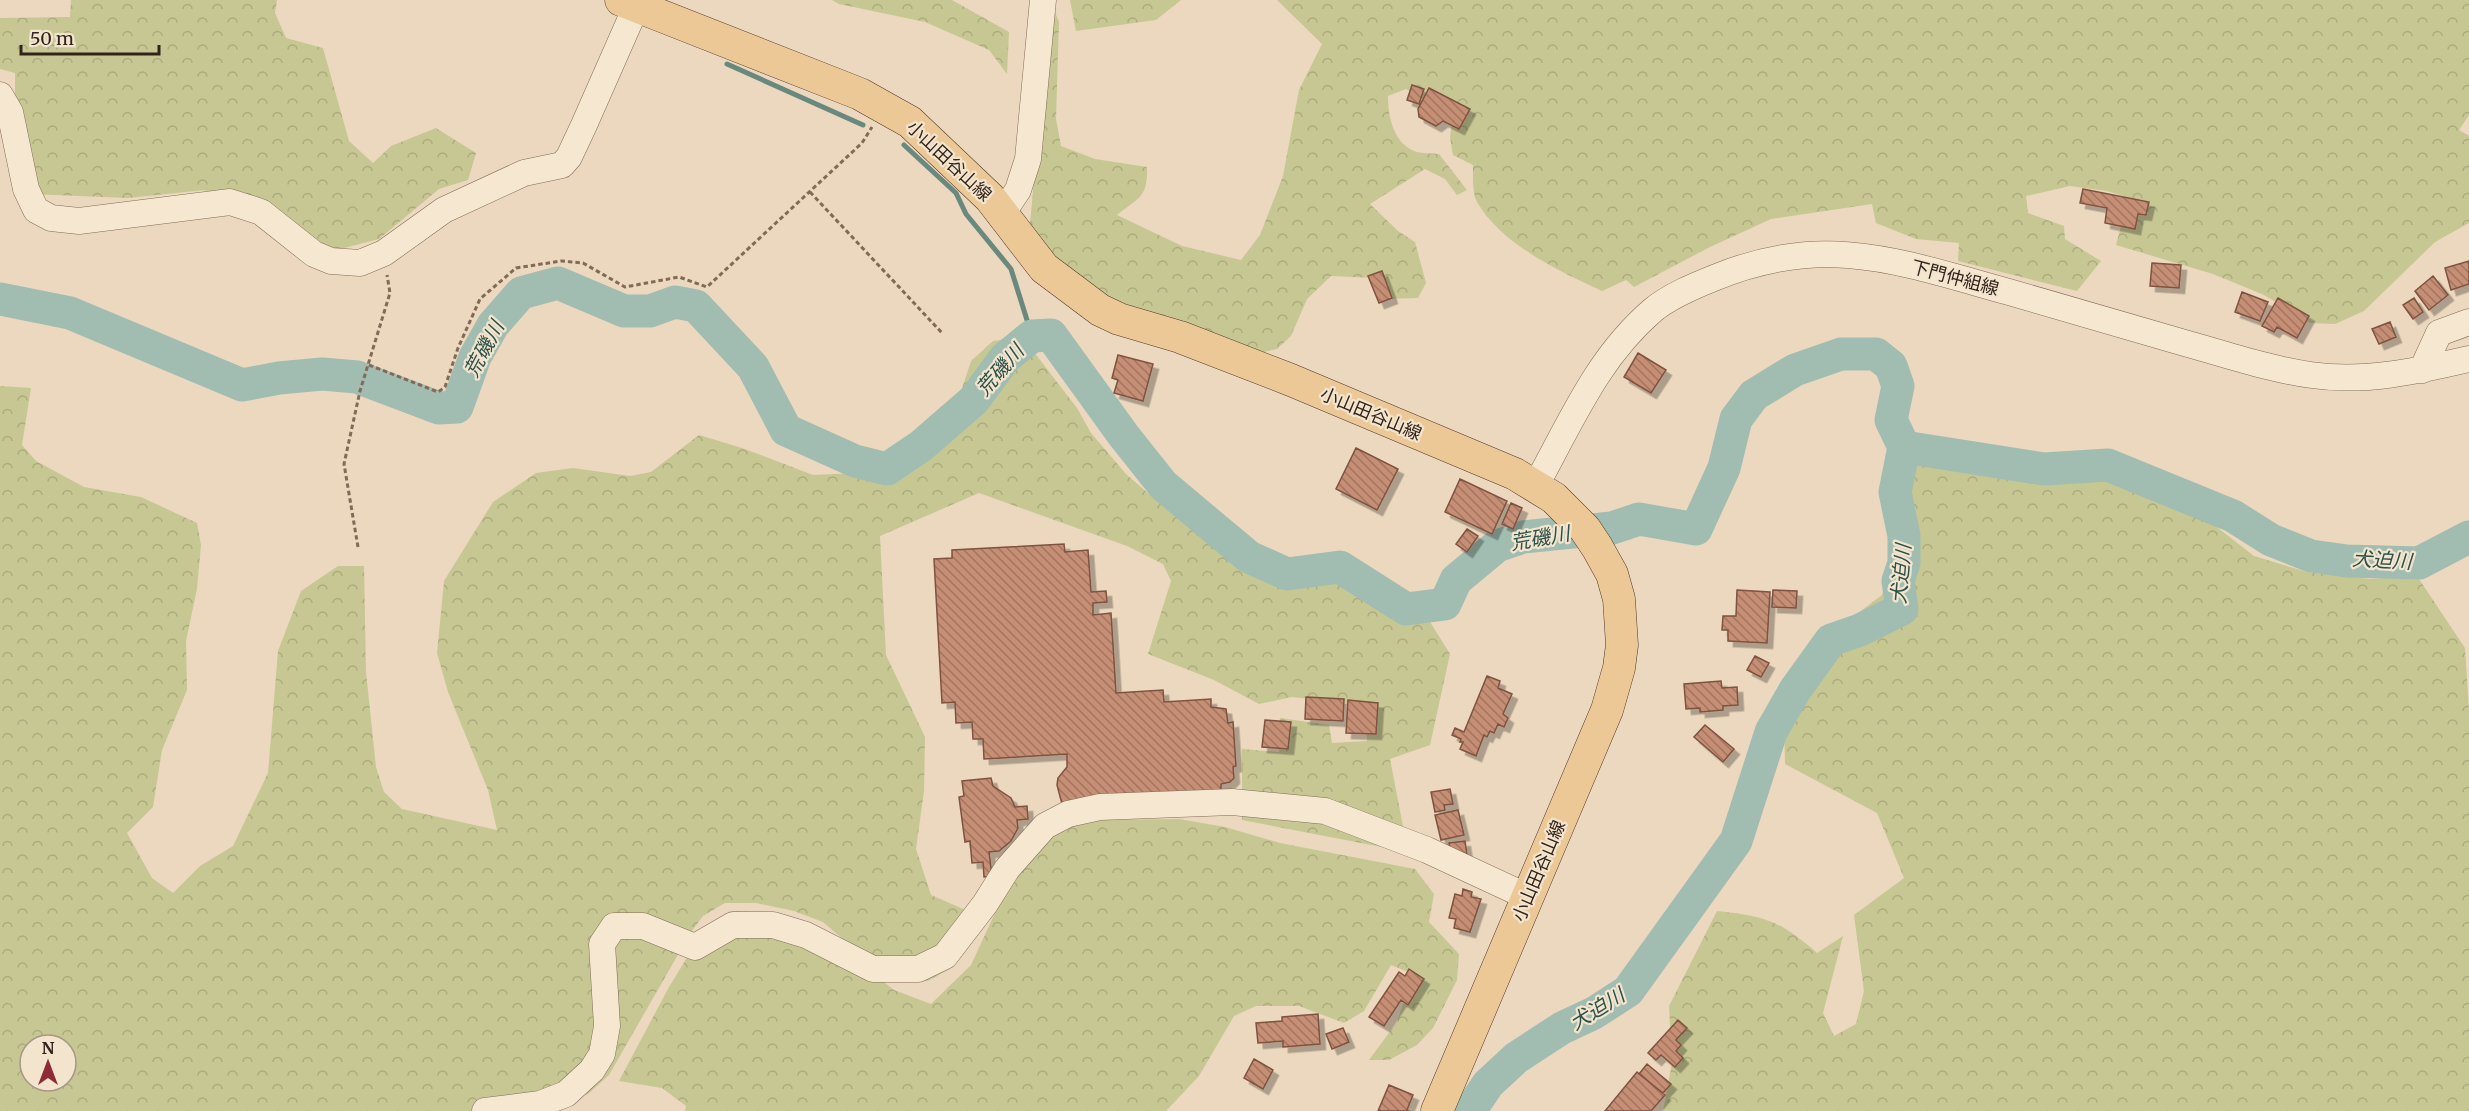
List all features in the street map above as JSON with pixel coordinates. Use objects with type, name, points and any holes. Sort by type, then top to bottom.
[{"type":"main road","name":"小山田谷山線","points":[[628,3],[882,105],[910,122],[969,175],[1044,268],[1101,310],[1119,319],[1180,337],[1291,380],[1515,474],[1536,485],[1570,513],[1597,547],[1612,574],[1619,599],[1622,645],[1619,668],[1607,710],[1437,1111]]},
{"type":"street","points":[[1002,214],[1018,190],[1028,159],[1043,0]]},
{"type":"street","points":[[0,95],[10,112],[26,189],[36,210],[51,218],[79,221],[230,202],[261,212],[315,254],[331,261],[360,263],[384,253],[444,210],[524,173],[562,165],[569,157],[584,125],[628,3]]},
{"type":"street","name":"下門仲組線","points":[[1536,485],[1595,374],[1619,343],[1655,309],[1694,286],[1737,268],[1778,257],[1846,254],[1915,266],[2247,361],[2312,375],[2375,376],[2422,370],[2469,360]]},
{"type":"street","points":[[2422,370],[2439,333],[2469,322]]},
{"type":"street","points":[[485,1111],[540,1104],[566,1094],[591,1070],[602,1054],[607,1026],[602,944],[614,926],[643,926],[695,947],[733,925],[773,925],[806,935],[873,969],[918,969],[945,956],[985,904],[1007,869],[1046,826],[1068,814],[1101,807],[1232,802],[1325,811],[1427,850],[1528,897]]},
{"type":"path","points":[[369,365],[438,392],[445,387],[458,348],[480,299],[516,268],[561,261],[583,263],[625,286],[679,277],[707,286],[862,144],[882,105]]},
{"type":"path","points":[[810,192],[943,334]]},
{"type":"path","points":[[358,547],[344,464],[360,391],[390,293],[384,253]]},
{"type":"green space","points":[[71,0],[277,0],[275,13],[286,38],[323,48],[349,141],[373,163],[391,146],[436,128],[476,153],[468,180],[439,189],[379,239],[336,250],[224,209],[205,190],[128,198],[30,194],[15,109],[15,73],[0,69],[0,18],[70,17]]},
{"type":"green space","points":[[832,0],[952,0],[1009,32],[1007,74],[989,50],[925,22],[839,4]]},
{"type":"green space","points":[[1050,0],[1059,22],[1056,119],[1061,146],[1095,159],[1147,167],[1146,185],[1140,196],[1117,215],[1182,246],[1241,260],[1260,235],[1283,176],[1299,90],[1322,44],[1277,0],[2469,0],[2469,115],[2459,130],[2469,136],[2469,223],[2435,242],[2364,311],[2335,324],[2310,323],[2264,295],[2213,274],[2116,245],[2121,226],[2139,201],[2107,191],[2070,186],[2026,196],[2028,213],[2064,226],[2065,239],[2101,261],[2077,291],[1958,261],[1959,243],[1916,239],[1876,223],[1872,204],[1771,219],[1710,247],[1634,287],[1626,280],[1602,291],[1533,255],[1501,231],[1475,198],[1473,165],[1453,155],[1450,137],[1453,116],[1406,89],[1388,96],[1389,112],[1397,135],[1407,147],[1414,151],[1439,154],[1467,190],[1457,195],[1445,179],[1425,169],[1370,204],[1398,231],[1415,242],[1426,283],[1418,298],[1384,299],[1373,278],[1331,276],[1307,299],[1291,336],[1277,349],[1255,354],[1149,322],[1071,280],[1030,224]]},
{"type":"green space","points":[[1070,0],[1181,0],[1156,20],[1076,31]]},
{"type":"green space","points":[[1009,339],[1030,347],[1077,408],[1091,433],[1126,474],[1164,507],[1232,543],[1295,569],[1375,584],[1422,609],[1450,654],[1430,745],[1390,759],[1408,852],[1242,820],[1242,749],[1279,752],[1280,718],[1329,725],[1332,743],[1367,741],[1365,705],[1292,697],[1259,704],[1214,680],[1148,654],[1171,581],[1163,564],[1127,546],[979,493],[880,536],[886,655],[925,737],[924,791],[916,849],[931,895],[970,912],[953,967],[928,981],[901,982],[864,957],[823,922],[794,911],[756,903],[725,903],[703,916],[691,932],[609,1075],[588,1094],[562,1102],[515,1111],[0,1111],[0,386],[31,388],[22,445],[36,461],[84,487],[141,497],[197,523],[201,545],[197,589],[186,641],[187,690],[162,750],[153,807],[127,833],[152,878],[173,893],[200,866],[233,846],[268,773],[278,651],[301,591],[338,566],[364,566],[366,672],[376,767],[384,792],[402,809],[497,830],[488,790],[448,692],[437,653],[444,581],[493,502],[536,473],[573,468],[630,476],[651,472],[699,435],[742,448],[813,475],[857,473],[934,431],[954,413],[971,361],[993,341]]},
{"type":"green space","points":[[1912,451],[1964,465],[1999,471],[2035,473],[2074,469],[2107,459],[2144,494],[2176,482],[2218,528],[2254,556],[2307,572],[2370,579],[2417,576],[2465,648],[2469,711],[2469,1111],[1663,1111],[1672,1063],[1669,1006],[1717,911],[1748,915],[1772,922],[1793,934],[1817,953],[1843,936],[1823,1013],[1834,1036],[1856,1024],[1864,991],[1854,915],[1904,878],[1877,813],[1785,764],[1783,684],[1804,654],[1882,595],[1899,542],[1884,484],[1891,463]]},
{"type":"green space","points":[[1179,819],[1225,827],[1280,843],[1415,869],[1434,894],[1429,922],[1459,954],[1457,980],[1433,1028],[1417,1045],[1389,1060],[1369,1060],[1397,1022],[1413,974],[1391,965],[1364,1011],[1344,1023],[1299,1006],[1256,1006],[1234,1016],[1199,1076],[1166,1111],[685,1111],[686,1106],[662,1088],[619,1081],[669,987],[704,930],[730,911],[765,912],[813,926],[894,990],[931,1004],[971,965],[995,913],[1023,867],[1057,833],[1080,820]]},
{"type":"building","points":[[1412,85],[1424,89],[1419,104],[1407,100]]},
{"type":"building","points":[[1429,88],[1470,109],[1459,129],[1443,121],[1436,126],[1419,117],[1418,109]]},
{"type":"building","points":[[2083,189],[2149,202],[2146,215],[2138,214],[2135,229],[2105,223],[2107,208],[2080,203]]},
{"type":"building","points":[[2469,261],[2469,284],[2451,290],[2445,268]]},
{"type":"building","points":[[2152,263],[2181,265],[2179,288],[2150,286]]},
{"type":"building","points":[[1382,271],[1392,298],[1379,303],[1368,276]]},
{"type":"building","points":[[2433,276],[2448,295],[2429,310],[2415,291]]},
{"type":"building","points":[[2242,292],[2268,302],[2260,321],[2235,312]]},
{"type":"building","points":[[2278,298],[2309,316],[2297,338],[2277,327],[2274,332],[2262,326]]},
{"type":"building","points":[[2414,298],[2423,312],[2413,319],[2403,305]]},
{"type":"building","points":[[2390,322],[2396,337],[2379,344],[2372,329]]},
{"type":"building","points":[[1638,353],[1666,370],[1651,393],[1624,377]]},
{"type":"building","points":[[1118,355],[1153,364],[1143,401],[1114,393],[1118,380],[1112,378]]},
{"type":"building","points":[[1356,448],[1398,469],[1377,510],[1336,489]]},
{"type":"building","points":[[1460,479],[1507,501],[1492,534],[1445,512]]},
{"type":"building","points":[[1511,503],[1522,508],[1513,529],[1502,524]]},
{"type":"building","points":[[1467,529],[1478,536],[1467,552],[1456,544]]},
{"type":"building","points":[[1064,544],[1065,552],[1088,550],[1091,592],[1106,591],[1107,602],[1093,603],[1093,615],[1111,613],[1116,693],[1163,690],[1164,702],[1211,699],[1211,707],[1226,709],[1228,723],[1233,722],[1236,766],[1233,767],[1234,778],[1230,782],[1221,784],[1221,794],[1062,804],[1057,785],[1058,778],[1067,767],[1067,754],[984,759],[983,739],[973,739],[972,722],[956,723],[955,702],[942,703],[934,559],[952,558],[952,550]]},
{"type":"building","points":[[1737,590],[1770,592],[1767,643],[1728,641],[1728,630],[1722,630],[1723,616],[1736,616]]},
{"type":"building","points":[[1773,590],[1797,591],[1796,608],[1772,607]]},
{"type":"building","points":[[1755,656],[1769,663],[1761,677],[1747,670]]},
{"type":"building","points":[[1487,676],[1500,681],[1498,688],[1512,694],[1503,714],[1508,718],[1504,727],[1498,724],[1494,733],[1490,731],[1487,737],[1484,735],[1476,756],[1460,749],[1463,742],[1452,735],[1455,728],[1464,732]]},
{"type":"building","points":[[1721,681],[1722,688],[1737,687],[1738,705],[1723,706],[1723,710],[1700,712],[1700,708],[1686,709],[1684,684]]},
{"type":"building","points":[[1306,697],[1344,699],[1343,721],[1305,719]]},
{"type":"building","points":[[1348,700],[1378,703],[1376,734],[1346,733]]},
{"type":"building","points":[[1265,720],[1291,722],[1288,749],[1262,747]]},
{"type":"building","points":[[1705,725],[1734,749],[1723,762],[1694,737]]},
{"type":"building","points":[[991,778],[993,786],[1011,798],[1015,807],[1027,806],[1028,819],[1017,820],[1018,828],[1011,841],[999,851],[989,852],[992,876],[984,877],[983,862],[972,863],[970,841],[965,842],[959,797],[964,796],[962,781]]},
{"type":"building","points":[[1450,789],[1453,804],[1444,805],[1445,810],[1435,812],[1431,792]]},
{"type":"building","points":[[1458,810],[1464,835],[1441,840],[1435,815]]},
{"type":"building","points":[[1465,841],[1467,855],[1452,858],[1449,843]]},
{"type":"building","points":[[1463,889],[1472,892],[1471,897],[1481,899],[1470,932],[1454,928],[1456,919],[1449,918],[1455,894],[1462,896]]},
{"type":"building","points":[[1409,969],[1424,979],[1408,1005],[1401,1000],[1384,1026],[1369,1017],[1399,972],[1405,976]]},
{"type":"building","points":[[1318,1014],[1320,1044],[1283,1047],[1283,1041],[1258,1043],[1256,1023],[1282,1021],[1282,1017]]},
{"type":"building","points":[[1678,1020],[1687,1028],[1676,1040],[1681,1045],[1676,1051],[1683,1058],[1675,1067],[1661,1055],[1656,1060],[1648,1053]]},
{"type":"building","points":[[1343,1028],[1349,1042],[1332,1049],[1326,1034]]},
{"type":"building","points":[[1254,1059],[1273,1070],[1263,1089],[1244,1078]]},
{"type":"building","points":[[1647,1064],[1671,1084],[1663,1093],[1639,1074]]},
{"type":"building","points":[[1637,1072],[1665,1095],[1651,1111],[1605,1111]]},
{"type":"building","points":[[1389,1085],[1413,1095],[1407,1110],[1409,1111],[1378,1111]]},
{"type":"waterway","points":[[727,64],[863,125]]},
{"type":"waterway","points":[[904,145],[956,193],[966,214],[1011,269],[1032,336]]},
{"type":"waterway","name":"荒磯川","points":[[0,299],[70,313],[242,385],[279,378],[322,374],[357,377],[439,408],[457,407],[475,357],[493,325],[521,293],[558,283],[624,311],[650,311],[675,302],[696,306],[753,367],[786,430],[855,461],[887,469],[921,446],[974,400],[1005,358],[1032,336],[1051,335],[1124,436],[1163,485],[1249,557],[1287,574],[1340,567],[1406,609],[1445,604],[1456,580],[1497,546],[1523,537],[1612,528],[1639,519],[1696,529],[1724,468],[1736,419],[1754,395],[1795,370],[1841,354],[1876,354],[1891,366],[1898,386],[1891,420],[1904,447]]},
{"type":"waterway","name":"犬迫川","points":[[1904,447],[2044,469],[2108,465],[2233,516],[2271,540],[2311,556],[2347,561],[2419,563],[2469,537]]},
{"type":"waterway","name":"犬迫川","points":[[1470,1111],[1488,1084],[1516,1058],[1562,1028],[1594,1013],[1628,991],[1736,841],[1771,732],[1795,690],[1831,640],[1860,630],[1902,609],[1898,581],[1904,563],[1904,536],[1895,492],[1904,447]]}]
